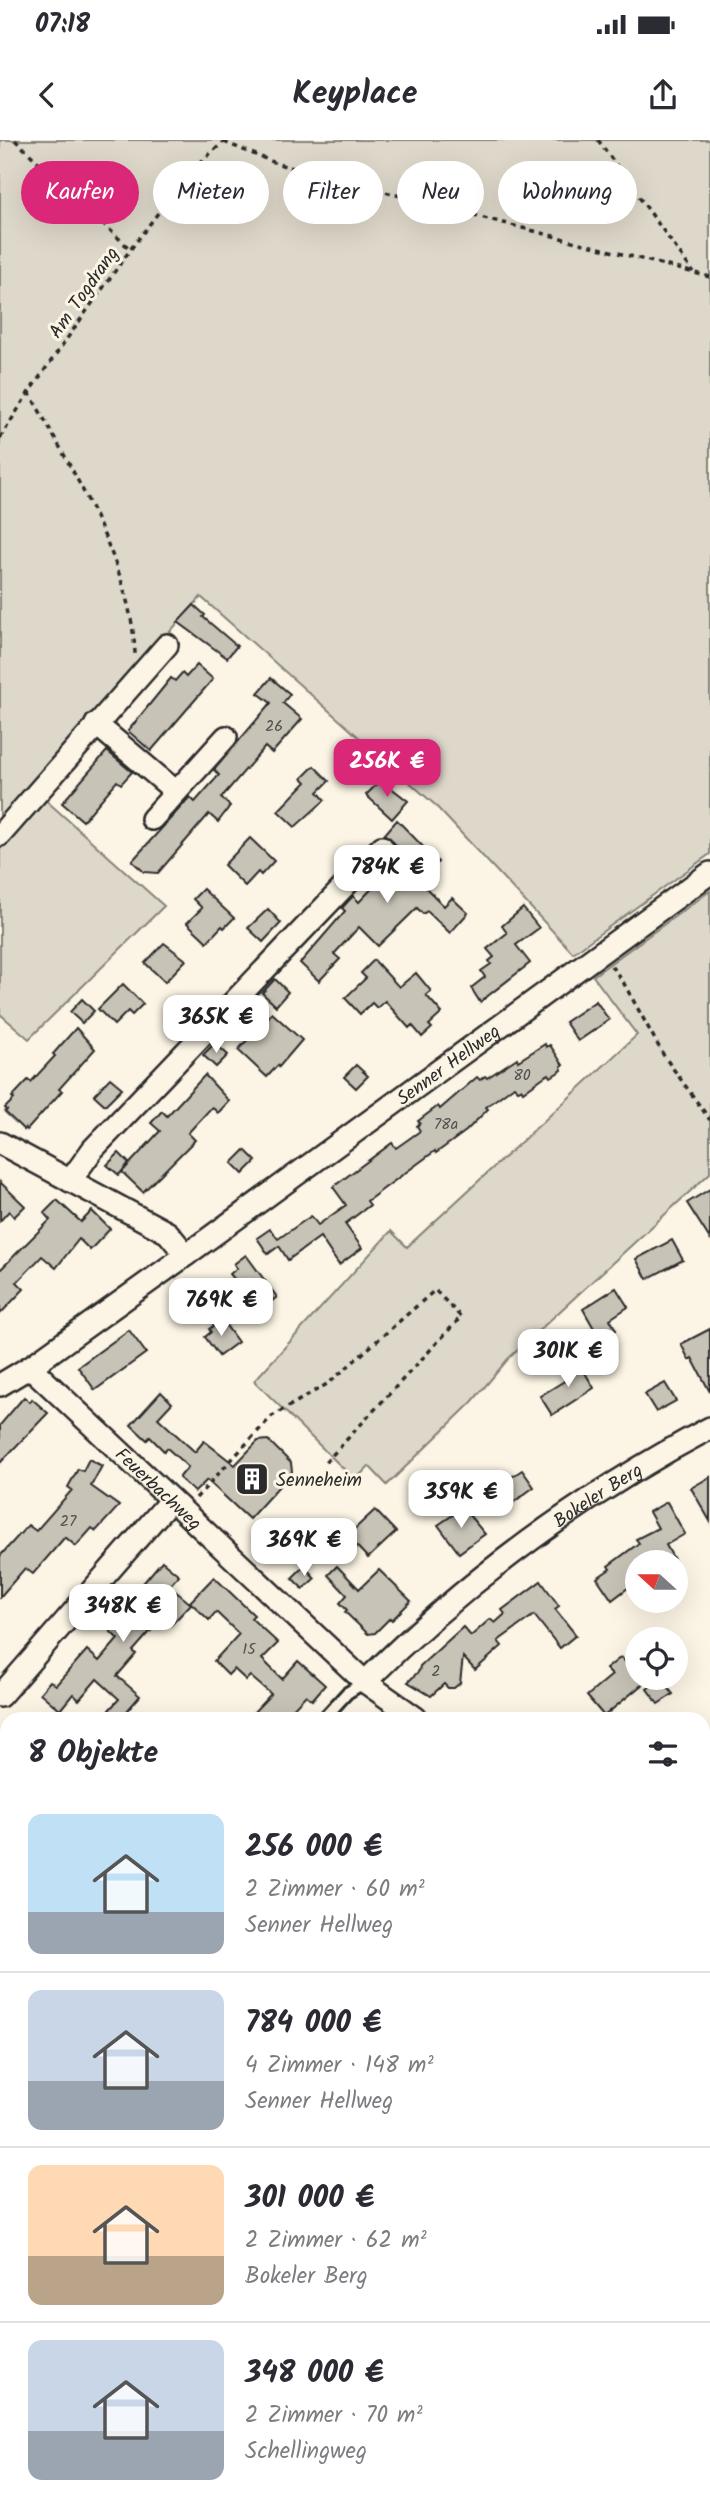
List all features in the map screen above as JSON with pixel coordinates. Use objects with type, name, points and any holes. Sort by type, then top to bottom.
[{"type":"street","points":[[0,835],[167,645]]},
{"type":"street","points":[[96,724],[175,791]]},
{"type":"street","points":[[152,819],[226,737]]},
{"type":"street","points":[[70,1181],[93,1149],[382,847]]},
{"type":"street","name":"Senner Hellweg","points":[[0,1385],[30,1367],[186,1255],[710,873]]},
{"type":"street","points":[[0,1143],[168,1233],[186,1255]]},
{"type":"street","name":"Feuerbachweg","points":[[30,1367],[365,1682],[408,1712]]},
{"type":"street","name":"Bokeler Berg","points":[[365,1682],[410,1637],[456,1597],[540,1532],[592,1497],[710,1428]]},
{"type":"street","points":[[0,1696],[176,1507]]},
{"type":"lane","points":[[330,1712],[347,1693],[365,1682]]},
{"type":"path","points":[[15,140],[130,250]]},
{"type":"path","points":[[598,140],[693,272]]},
{"type":"path","points":[[225,141],[278,164],[710,277]]},
{"type":"path","name":"Am Togdrang","points":[[0,438],[29,392],[130,250],[190,172],[225,141]]},
{"type":"path","points":[[29,392],[80,485],[114,560],[134,625],[136,680]]},
{"type":"path","points":[[602,953],[622,980],[664,1056],[710,1120]]},
{"type":"path","points":[[176,1507],[272,1416],[329,1382],[435,1290],[461,1317],[323,1465]]},
{"type":"shaded area","points":[[0,140],[710,140],[710,854],[573,953],[434,804],[201,597],[31,787],[164,906],[29,1039],[0,1014]]},
{"type":"shaded area","points":[[710,891],[710,1173],[508,1359],[472,1402],[387,1485],[369,1466],[355,1480],[254,1381],[391,1231],[407,1247],[637,1035],[593,976]]},
{"type":"building","points":[[194,605],[205,615],[203,617],[237,646],[227,658],[178,622]]},
{"type":"building","points":[[197,665],[213,679],[151,751],[128,731],[171,678],[175,681],[182,673],[186,677]]},
{"type":"building","points":[[271,678],[290,694],[283,703],[302,719],[272,753],[265,747],[221,798],[230,806],[218,822],[209,814],[158,873],[144,872],[132,861],[190,797],[195,802],[219,775],[214,770],[271,703],[258,693]]},
{"type":"building","points":[[107,751],[132,772],[121,784],[117,781],[83,821],[62,803]]},
{"type":"building","points":[[314,766],[329,781],[318,792],[325,800],[295,827],[278,811],[306,782],[302,778]]},
{"type":"building","points":[[381,780],[408,801],[392,819],[366,795]]},
{"type":"building","points":[[397,820],[438,862],[420,882],[444,906],[452,898],[468,913],[450,933],[427,911],[423,914],[417,908],[378,946],[359,927],[334,954],[340,959],[319,981],[300,963],[345,911],[342,908],[353,896],[359,902],[405,854],[385,834]]},
{"type":"building","points":[[250,838],[274,861],[261,875],[258,872],[245,886],[224,865]]},
{"type":"building","points":[[203,889],[234,918],[207,942],[187,923],[202,908],[193,899]]},
{"type":"building","points":[[523,908],[539,928],[516,945],[530,963],[480,1002],[471,988],[485,977],[481,971],[491,964],[489,961],[494,957],[487,949],[507,933],[502,926]]},
{"type":"building","points":[[268,909],[281,923],[263,942],[248,928]]},
{"type":"building","points":[[164,943],[186,960],[165,982],[145,963]]},
{"type":"building","points":[[374,960],[399,987],[416,973],[431,991],[426,995],[442,1013],[429,1025],[432,1028],[422,1037],[412,1025],[409,1028],[385,1001],[377,1008],[372,1003],[360,1014],[345,998],[366,978],[361,973]]},
{"type":"building","points":[[275,979],[288,992],[276,1006],[262,993]]},
{"type":"building","points":[[123,984],[143,1004],[132,1015],[128,1011],[114,1025],[98,1009]]},
{"type":"building","points":[[82,999],[94,1011],[82,1023],[70,1012]]},
{"type":"building","points":[[183,1001],[197,1014],[186,1026],[171,1012]]},
{"type":"building","points":[[596,1001],[609,1020],[578,1041],[565,1022]]},
{"type":"building","points":[[272,1013],[302,1040],[267,1077],[238,1050]]},
{"type":"building","points":[[76,1028],[95,1049],[59,1089],[62,1091],[27,1130],[24,1130],[5,1112],[5,1108],[28,1080],[31,1082],[55,1056],[53,1054]]},
{"type":"building","points":[[215,1043],[228,1055],[216,1067],[203,1055]]},
{"type":"building","points":[[545,1044],[546,1047],[550,1045],[563,1065],[562,1070],[551,1077],[549,1074],[545,1076],[523,1092],[514,1086],[486,1107],[488,1109],[466,1131],[367,1201],[370,1205],[345,1224],[362,1248],[339,1265],[320,1237],[288,1260],[279,1246],[268,1254],[257,1238],[270,1229],[278,1239],[311,1216],[318,1225],[346,1205],[333,1187],[392,1143],[396,1148],[420,1131],[418,1121],[438,1106],[440,1109],[477,1077],[480,1080],[485,1076],[487,1078]]},
{"type":"building","points":[[356,1065],[368,1076],[356,1088],[344,1077]]},
{"type":"building","points":[[205,1075],[229,1101],[218,1113],[212,1107],[188,1133],[195,1140],[143,1192],[122,1172],[160,1131],[151,1123],[162,1111],[167,1116]]},
{"type":"building","points":[[110,1078],[122,1088],[105,1105],[94,1095]]},
{"type":"building","points":[[245,1150],[256,1161],[243,1174],[232,1163]]},
{"type":"building","points":[[119,1153],[129,1163],[119,1175],[107,1165]]},
{"type":"building","points":[[0,1182],[25,1206],[14,1217],[9,1211],[0,1221]]},
{"type":"building","points":[[710,1189],[710,1239],[687,1203]]},
{"type":"building","points":[[57,1200],[81,1222],[92,1211],[110,1229],[90,1250],[79,1239],[56,1268],[42,1256],[17,1282],[24,1289],[0,1314],[0,1270],[50,1220],[44,1213]]},
{"type":"building","points":[[672,1240],[683,1260],[647,1279],[636,1259]]},
{"type":"building","points":[[246,1255],[277,1297],[256,1313],[233,1283],[236,1281],[230,1274],[237,1268],[234,1264]]},
{"type":"building","points":[[616,1288],[628,1307],[610,1319],[616,1330],[600,1339],[583,1309]]},
{"type":"building","points":[[222,1320],[238,1342],[219,1356],[205,1337],[211,1332],[209,1329]]},
{"type":"building","points":[[710,1329],[710,1392],[692,1358],[689,1360],[681,1344]]},
{"type":"building","points":[[129,1330],[146,1353],[95,1390],[78,1367]]},
{"type":"building","points":[[578,1361],[594,1388],[552,1415],[540,1396],[566,1380],[561,1372]]},
{"type":"building","points":[[665,1383],[676,1401],[656,1412],[645,1394]]},
{"type":"building","points":[[161,1392],[172,1403],[158,1418],[195,1452],[204,1441],[235,1465],[258,1441],[268,1440],[291,1463],[292,1472],[249,1519],[207,1480],[195,1492],[179,1478],[188,1467],[167,1448],[164,1451],[150,1437],[147,1440],[131,1425]]},
{"type":"building","points":[[24,1397],[30,1402],[32,1399],[48,1413],[0,1463],[0,1425]]},
{"type":"building","points":[[89,1459],[102,1466],[91,1486],[119,1506],[96,1531],[92,1528],[76,1546],[65,1537],[33,1574],[25,1568],[0,1597],[0,1556],[28,1525],[36,1531],[72,1490],[68,1487],[78,1469],[83,1471]]},
{"type":"building","points":[[522,1470],[534,1487],[511,1504],[498,1486]]},
{"type":"building","points":[[710,1477],[710,1521],[691,1488]]},
{"type":"building","points":[[667,1502],[685,1534],[666,1545],[669,1550],[630,1550],[639,1543],[636,1539],[658,1528],[649,1512]]},
{"type":"building","points":[[463,1508],[485,1534],[459,1553],[438,1525]]},
{"type":"building","points":[[375,1510],[396,1532],[368,1558],[347,1536]]},
{"type":"building","points":[[625,1553],[625,1590],[612,1600],[597,1578],[610,1569],[608,1566]]},
{"type":"building","points":[[162,1561],[179,1575],[169,1586],[191,1604],[171,1625],[163,1617],[133,1651],[136,1654],[117,1676],[140,1696],[126,1712],[111,1712],[109,1710],[119,1699],[97,1679],[79,1700],[73,1694],[60,1710],[40,1693],[50,1681],[56,1685],[87,1650],[99,1661],[118,1639],[106,1627],[116,1614],[125,1622],[142,1601],[134,1594]]},
{"type":"building","points":[[304,1566],[315,1578],[303,1589],[292,1578]]},
{"type":"building","points":[[337,1566],[359,1589],[379,1570],[411,1601],[392,1620],[390,1618],[375,1633],[368,1634],[345,1612],[347,1610],[340,1603],[347,1595],[328,1575]]},
{"type":"building","points":[[214,1577],[254,1615],[251,1618],[278,1643],[262,1659],[282,1679],[298,1661],[325,1685],[312,1700],[306,1695],[290,1712],[254,1712],[271,1694],[250,1676],[246,1680],[234,1669],[228,1675],[214,1661],[239,1634],[216,1612],[209,1620],[190,1602]]},
{"type":"building","points":[[541,1581],[559,1606],[555,1609],[576,1635],[560,1648],[534,1615],[498,1641],[502,1646],[475,1670],[463,1657],[460,1683],[454,1688],[448,1688],[444,1684],[431,1696],[408,1682],[419,1671],[420,1666],[463,1627],[471,1636],[490,1619],[495,1623],[505,1614],[502,1610]]},
{"type":"building","points":[[621,1657],[625,1662],[625,1690],[636,1690],[609,1712],[601,1712],[587,1696],[612,1675],[606,1669]]},
{"type":"building","points":[[648,1690],[670,1690],[673,1694],[658,1704]]},
{"type":"place","name":"Senneheim","points":[[252,1479]]}]
